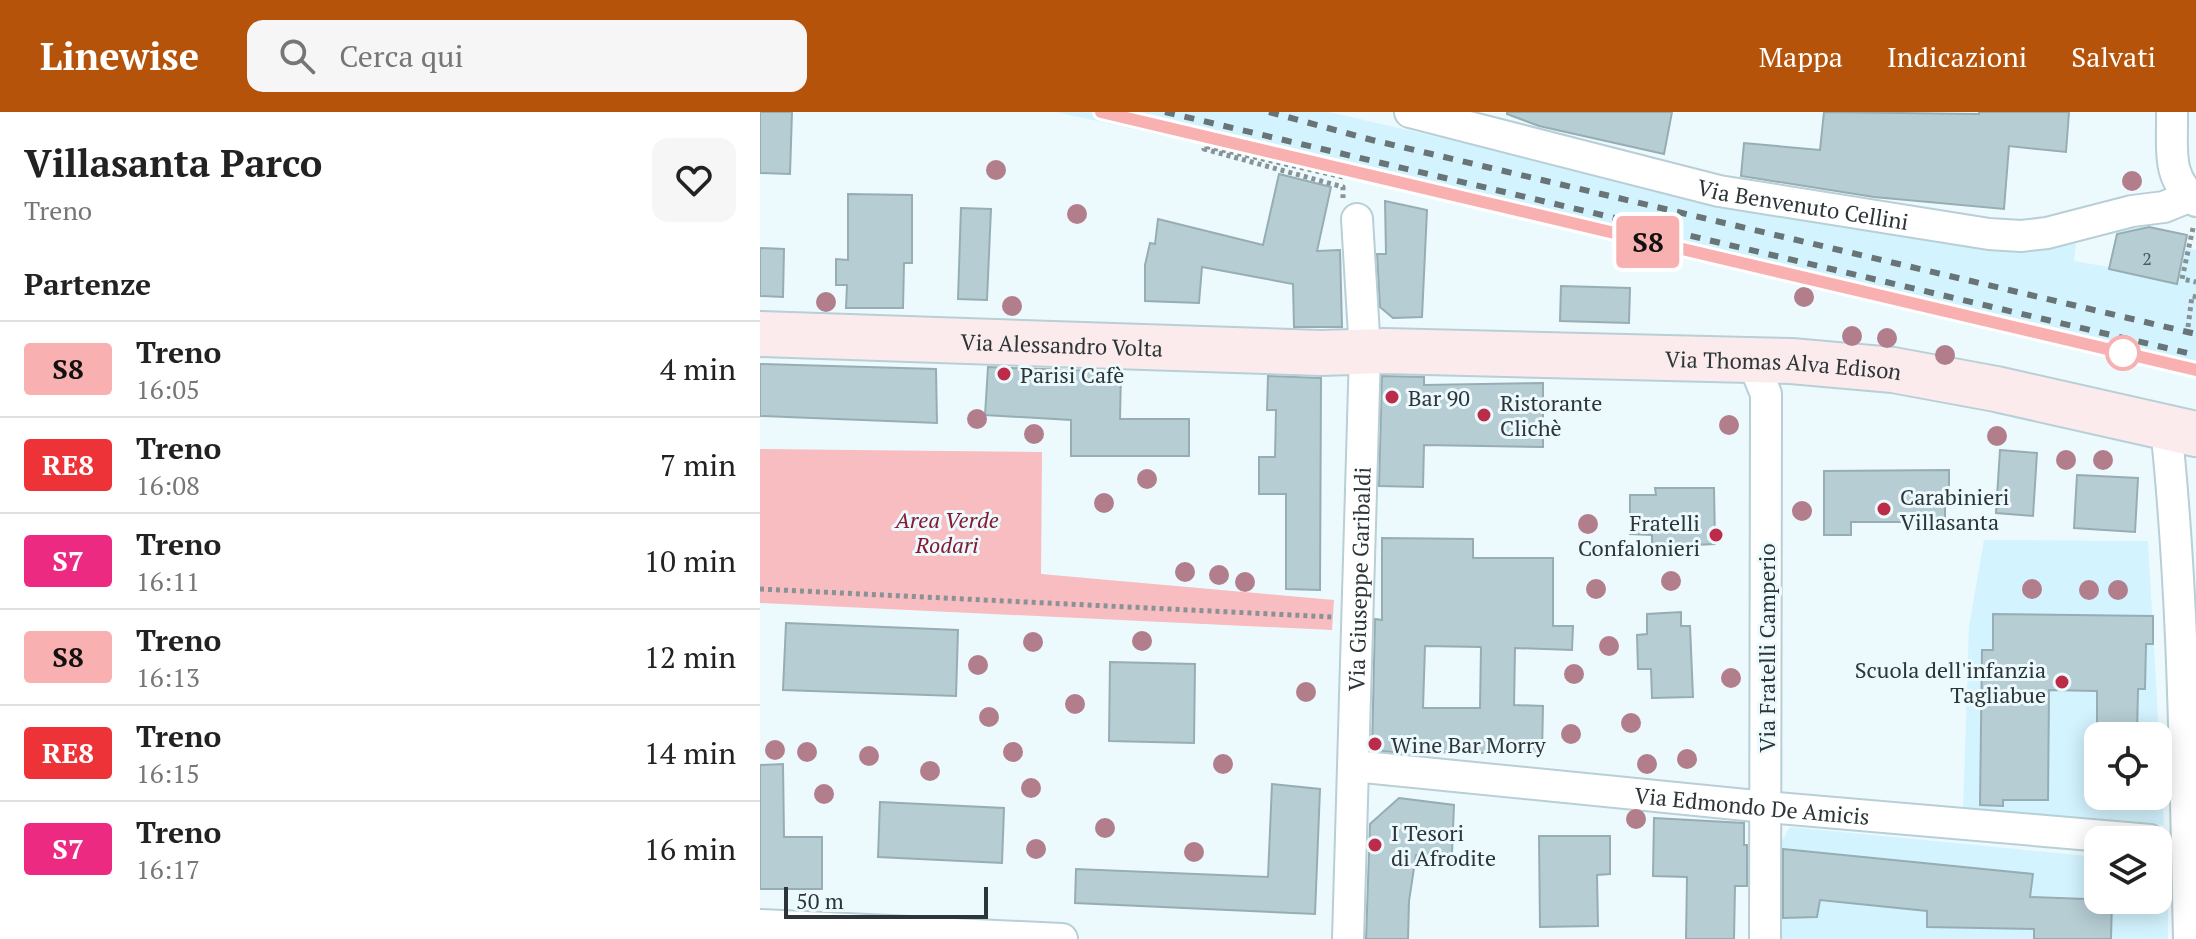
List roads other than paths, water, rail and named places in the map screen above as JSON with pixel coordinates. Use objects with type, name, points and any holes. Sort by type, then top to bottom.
[{"type":"main road","name":"Via Alessandro Volta","points":[[760,334],[1365,352]]},
{"type":"main road","name":"Via Thomas Alva Edison","points":[[1365,352],[1752,360],[1842,365],[1939,377],[2181,431]]},
{"type":"street","name":"Via Benvenuto Cellini","points":[[1410,112],[1719,191],[1989,234],[2021,236],[2047,233],[2132,211],[2194,205]]},
{"type":"street","points":[[2172,112],[2174,173],[2194,205]]},
{"type":"street","name":"Via Giuseppe Garibaldi","points":[[1348,939],[1365,352],[1357,219]]},
{"type":"street","name":"Via Fratelli Camperio","points":[[1752,360],[1766,394],[1765,939]]},
{"type":"street","points":[[2181,431],[2174,500],[2188,808],[2180,844],[2189,939]]},
{"type":"street","name":"Via Edmondo De Amicis","points":[[1354,766],[1766,807],[2084,834]]},
{"type":"street","points":[[760,925],[1062,939]]},
{"type":"railway","points":[[1100,112],[2196,370]]},
{"type":"railway","points":[[1165,112],[2196,355]]},
{"type":"railway","points":[[1269,112],[1372,140],[2196,334]]},
{"type":"train","name":"S8","points":[[1101,112],[2196,370]]},
{"type":"place","name":"Parisi Cafè","points":[[1004,374]]},
{"type":"place","name":"Bar 90","points":[[1392,397]]},
{"type":"place","name":"Ristorante Clichè","points":[[1484,415]]},
{"type":"place","name":"Carabinieri Villasanta","points":[[1884,509]]},
{"type":"place","name":"Fratelli Confalonieri","points":[[1716,535]]},
{"type":"place","name":"Scuola dell'infanzia Tagliabue","points":[[2062,682]]},
{"type":"place","name":"Wine Bar Morry","points":[[1375,744]]},
{"type":"place","name":"I Tesori di Afrodite","points":[[1375,845]]},
{"type":"park label","name":"Area Verde Rodari","points":[[947,532]]}]
